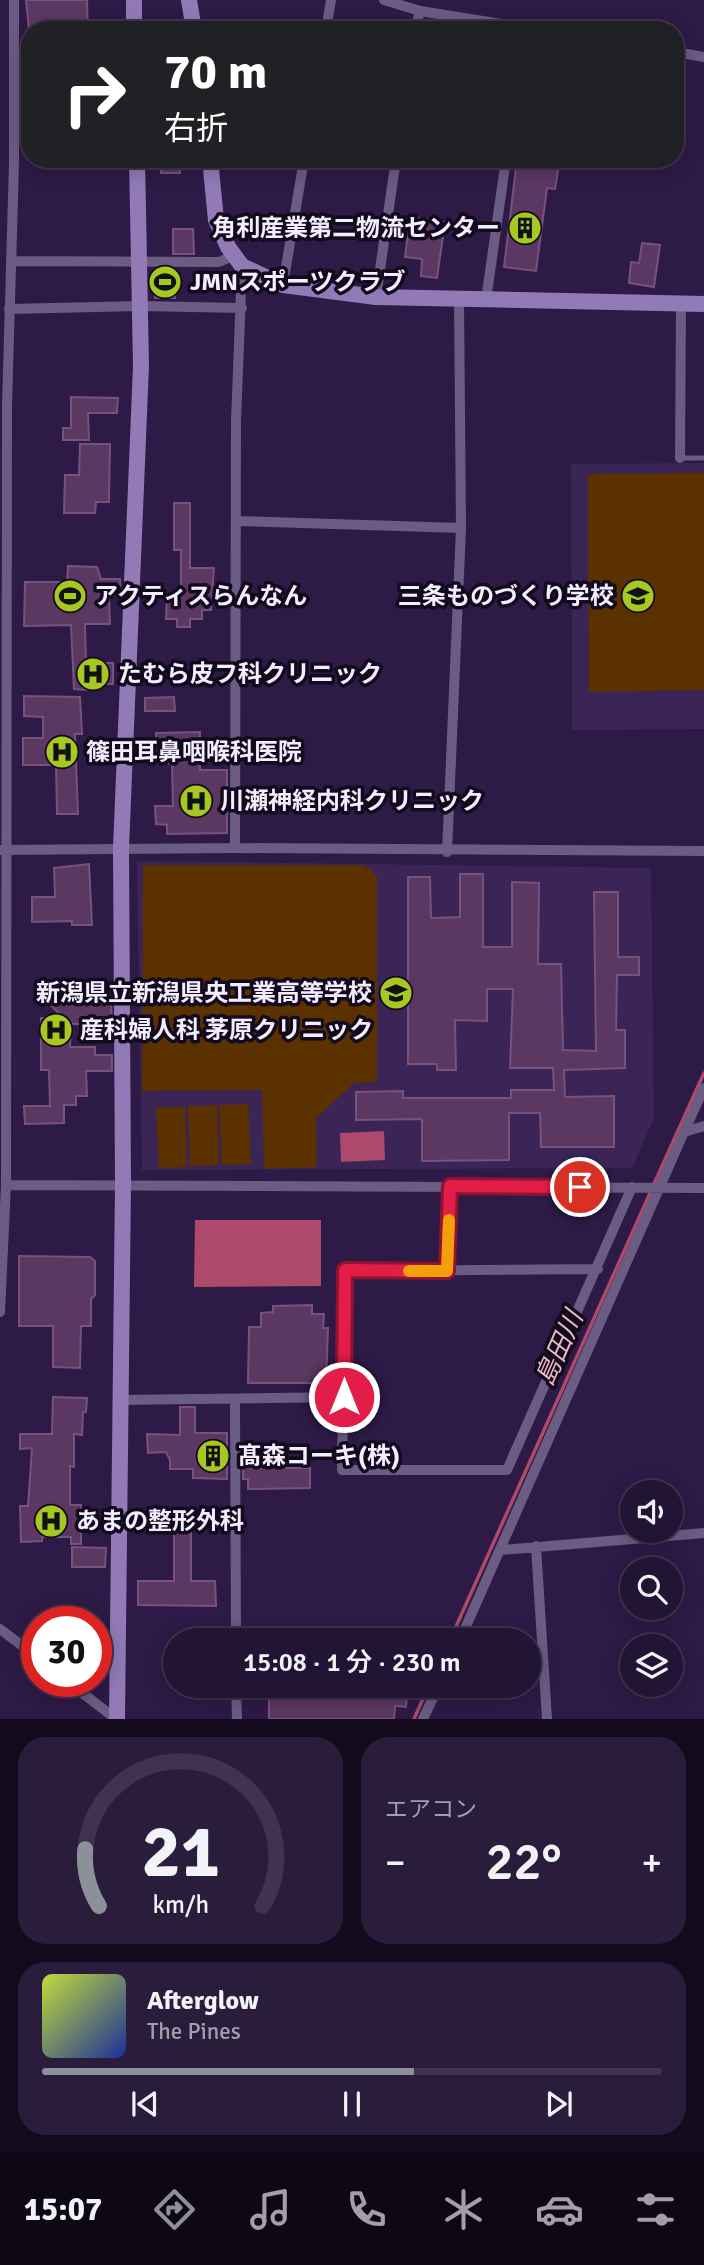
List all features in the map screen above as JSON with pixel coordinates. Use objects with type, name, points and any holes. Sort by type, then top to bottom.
[{"type":"street","points":[[0,1312],[6,1185],[2,850],[15,0]]},
{"type":"street","points":[[134,0],[134,21]]},
{"type":"street","points":[[189,0],[192,21]]},
{"type":"street","points":[[328,21],[331,0]]},
{"type":"street","points":[[384,0],[420,11],[478,21]]},
{"type":"street","points":[[417,21],[420,11]]},
{"type":"street","points":[[684,53],[704,57]]},
{"type":"street","points":[[14,119],[21,119]]},
{"type":"street","points":[[117,1719],[123,1184],[121,848],[141,366],[137,168]]},
{"type":"street","points":[[211,168],[216,220],[238,261],[242,308],[236,420],[235,848]]},
{"type":"street","points":[[283,285],[302,168]]},
{"type":"street","points":[[376,297],[395,168]]},
{"type":"street","points":[[486,300],[505,168]]},
{"type":"street","points":[[11,261],[238,261],[283,285],[376,297],[704,304]]},
{"type":"street","points":[[447,852],[461,528],[460,300]]},
{"type":"street","points":[[680,458],[681,303]]},
{"type":"street","points":[[9,309],[140,306],[242,308]]},
{"type":"street","points":[[236,522],[461,528]]},
{"type":"street","points":[[2,850],[235,848],[447,852],[704,851]]},
{"type":"street","points":[[465,1628],[704,1088]]},
{"type":"street","points":[[684,1132],[704,1126]]},
{"type":"street","points":[[6,1185],[704,1188]]},
{"type":"street","points":[[447,1271],[450,1186]]},
{"type":"street","points":[[598,1269],[345,1270],[342,1470],[507,1470],[598,1269],[632,1187]]},
{"type":"street","points":[[119,1400],[344,1397]]},
{"type":"street","points":[[235,1399],[236,1628]]},
{"type":"street","points":[[501,1549],[704,1533]]},
{"type":"street","points":[[536,1546],[547,1719]]},
{"type":"street","points":[[0,1629],[21,1645]]},
{"type":"street","points":[[88,1697],[117,1719]]},
{"type":"street","points":[[236,1698],[237,1719]]},
{"type":"street","points":[[424,1719],[433,1698]]},
{"type":"lane","points":[[680,458],[704,458]]},
{"type":"shaded area","name":"三条ものづくり学校","points":[[704,463],[704,729],[572,730],[571,464]]},
{"type":"shaded area","name":"三条ものづくり学校","points":[[704,473],[704,690],[589,692],[588,474]]},
{"type":"shaded area","name":"新潟県立新潟県央工業高等学校","points":[[137,861],[651,868],[654,1118],[632,1168],[142,1170]]},
{"type":"shaded area","points":[[143,865],[364,865],[377,876],[377,1082],[354,1083],[316,1118],[317,1167],[264,1169],[262,1090],[142,1091]]},
{"type":"shaded area","points":[[248,1104],[251,1164],[222,1165],[219,1105]]},
{"type":"shaded area","points":[[217,1105],[219,1165],[190,1166],[188,1106]]},
{"type":"shaded area","points":[[185,1107],[187,1167],[159,1168],[156,1108]]},
{"type":"shaded area","points":[[384,1131],[385,1160],[341,1162],[340,1133]]},
{"type":"shaded area","points":[[195,1220],[321,1220],[321,1286],[194,1287]]},
{"type":"building","points":[[26,0],[87,0],[88,21],[28,21]]},
{"type":"building","points":[[161,168],[180,168],[180,173],[161,173]]},
{"type":"building","name":"角利産業第二物流センター","points":[[516,168],[558,168],[555,189],[547,188],[536,271],[504,267]]},
{"type":"building","points":[[410,217],[445,222],[437,278],[421,276],[422,259],[405,257]]},
{"type":"building","points":[[173,229],[193,229],[194,254],[173,254]]},
{"type":"building","points":[[642,243],[660,245],[654,287],[629,283],[631,262],[639,263]]},
{"type":"building","name":"JMNスポーツクラブ","points":[[156,270],[175,270],[175,298],[155,298]]},
{"type":"building","points":[[71,397],[118,398],[117,413],[88,413],[89,440],[63,440],[63,428],[71,428]]},
{"type":"building","points":[[80,444],[110,444],[109,502],[96,502],[95,513],[64,513],[65,475],[79,475]]},
{"type":"building","points":[[174,503],[190,503],[190,568],[214,568],[211,610],[202,610],[202,619],[190,619],[190,627],[177,627],[177,619],[166,619],[167,595],[181,595],[181,550],[174,550]]},
{"type":"building","name":"アクティスらんなん","points":[[68,566],[97,567],[101,579],[120,579],[121,596],[109,596],[110,624],[85,624],[86,663],[113,663],[113,684],[88,684],[89,690],[74,689],[71,625],[24,626],[25,582],[67,582]]},
{"type":"building","points":[[24,696],[80,697],[82,734],[75,734],[78,814],[57,814],[56,765],[23,765],[23,738],[43,738],[43,717],[24,716]]},
{"type":"building","points":[[174,697],[175,711],[145,711],[145,698]]},
{"type":"building","name":"川瀬神経内科クリニック","points":[[200,732],[200,770],[227,770],[227,833],[167,834],[167,825],[156,824],[155,806],[173,806],[172,764],[169,764],[169,754],[156,754],[156,733]]},
{"type":"building","points":[[89,864],[92,925],[72,925],[72,921],[32,922],[32,897],[55,897],[54,868]]},
{"type":"building","points":[[460,874],[483,874],[483,947],[512,947],[512,882],[539,883],[538,964],[561,964],[563,1050],[596,1051],[594,892],[618,892],[618,957],[639,957],[639,975],[617,975],[616,1030],[625,1030],[625,1068],[564,1070],[565,1097],[614,1096],[614,1147],[541,1147],[540,1113],[509,1113],[509,1160],[422,1161],[422,1119],[356,1120],[356,1092],[403,1091],[403,1098],[511,1098],[511,1090],[554,1090],[553,1068],[510,1068],[513,989],[487,989],[487,1021],[455,1020],[456,1070],[437,1070],[437,1064],[408,1064],[408,877],[430,877],[431,918],[460,917]]},
{"type":"building","name":"産科婦人科 茅原クリニック","points":[[111,996],[112,1024],[71,1024],[70,1047],[95,1047],[95,1055],[112,1055],[112,1071],[86,1071],[87,1096],[76,1096],[76,1105],[64,1105],[64,1123],[25,1124],[24,1106],[50,1106],[49,1070],[41,1070],[41,1018],[64,1018],[42,997]]},
{"type":"building","points":[[19,1256],[90,1257],[95,1261],[91,1326],[81,1326],[80,1368],[53,1367],[53,1326],[19,1326]]},
{"type":"building","points":[[312,1305],[312,1314],[324,1314],[323,1328],[328,1328],[326,1383],[248,1383],[249,1327],[261,1327],[261,1313],[273,1312],[273,1306]]},
{"type":"building","points":[[53,1397],[87,1398],[82,1435],[74,1434],[74,1467],[70,1466],[70,1505],[81,1505],[81,1544],[71,1544],[71,1537],[42,1537],[42,1541],[21,1542],[20,1506],[28,1506],[32,1448],[20,1449],[20,1434],[52,1434]]},
{"type":"building","points":[[180,1407],[195,1407],[195,1433],[227,1433],[227,1479],[193,1478],[193,1469],[170,1469],[166,1452],[148,1453],[147,1434],[180,1435]]},
{"type":"building","name":"髙森コーキ(株)","points":[[243,1468],[310,1468],[310,1488],[248,1489],[248,1479],[243,1479]]},
{"type":"building","points":[[174,1525],[191,1525],[191,1581],[215,1581],[216,1606],[138,1605],[138,1581],[174,1581]]},
{"type":"building","points":[[72,1547],[106,1548],[105,1567],[72,1567]]},
{"type":"building","points":[[269,1698],[407,1698],[406,1707],[395,1706],[394,1719],[269,1719]]},
{"type":"waterway","name":"島田川","points":[[654,1184],[704,1073]]},
{"type":"waterway","name":"島田川","points":[[455,1628],[651,1191]]},
{"type":"waterway","name":"島田川","points":[[414,1719],[423,1698]]},
{"type":"slow traffic","points":[[409,1271],[447,1271],[449,1220]]},
{"type":"place","name":"角利産業第二物流センター","points":[[525,228]]},
{"type":"place","name":"JMNスポーツクラブ","points":[[165,282]]},
{"type":"place","name":"アクティスらんなん","points":[[70,596]]},
{"type":"place","name":"三条ものづくり学校","points":[[638,596]]},
{"type":"place","name":"たむら皮フ科クリニック","points":[[93,674]]},
{"type":"place","name":"篠田耳鼻咽喉科医院","points":[[62,752]]},
{"type":"place","name":"川瀬神経内科クリニック","points":[[196,801]]},
{"type":"place","name":"新潟県立新潟県央工業高等学校","points":[[396,993]]},
{"type":"place","name":"産科婦人科 茅原クリニック","points":[[56,1030]]},
{"type":"place","name":"髙森コーキ(株)","points":[[213,1456]]},
{"type":"place","name":"あまの整形外科","points":[[51,1521]]},
{"type":"route","points":[[344,1397],[345,1270],[447,1271],[450,1186],[580,1187]]}]
